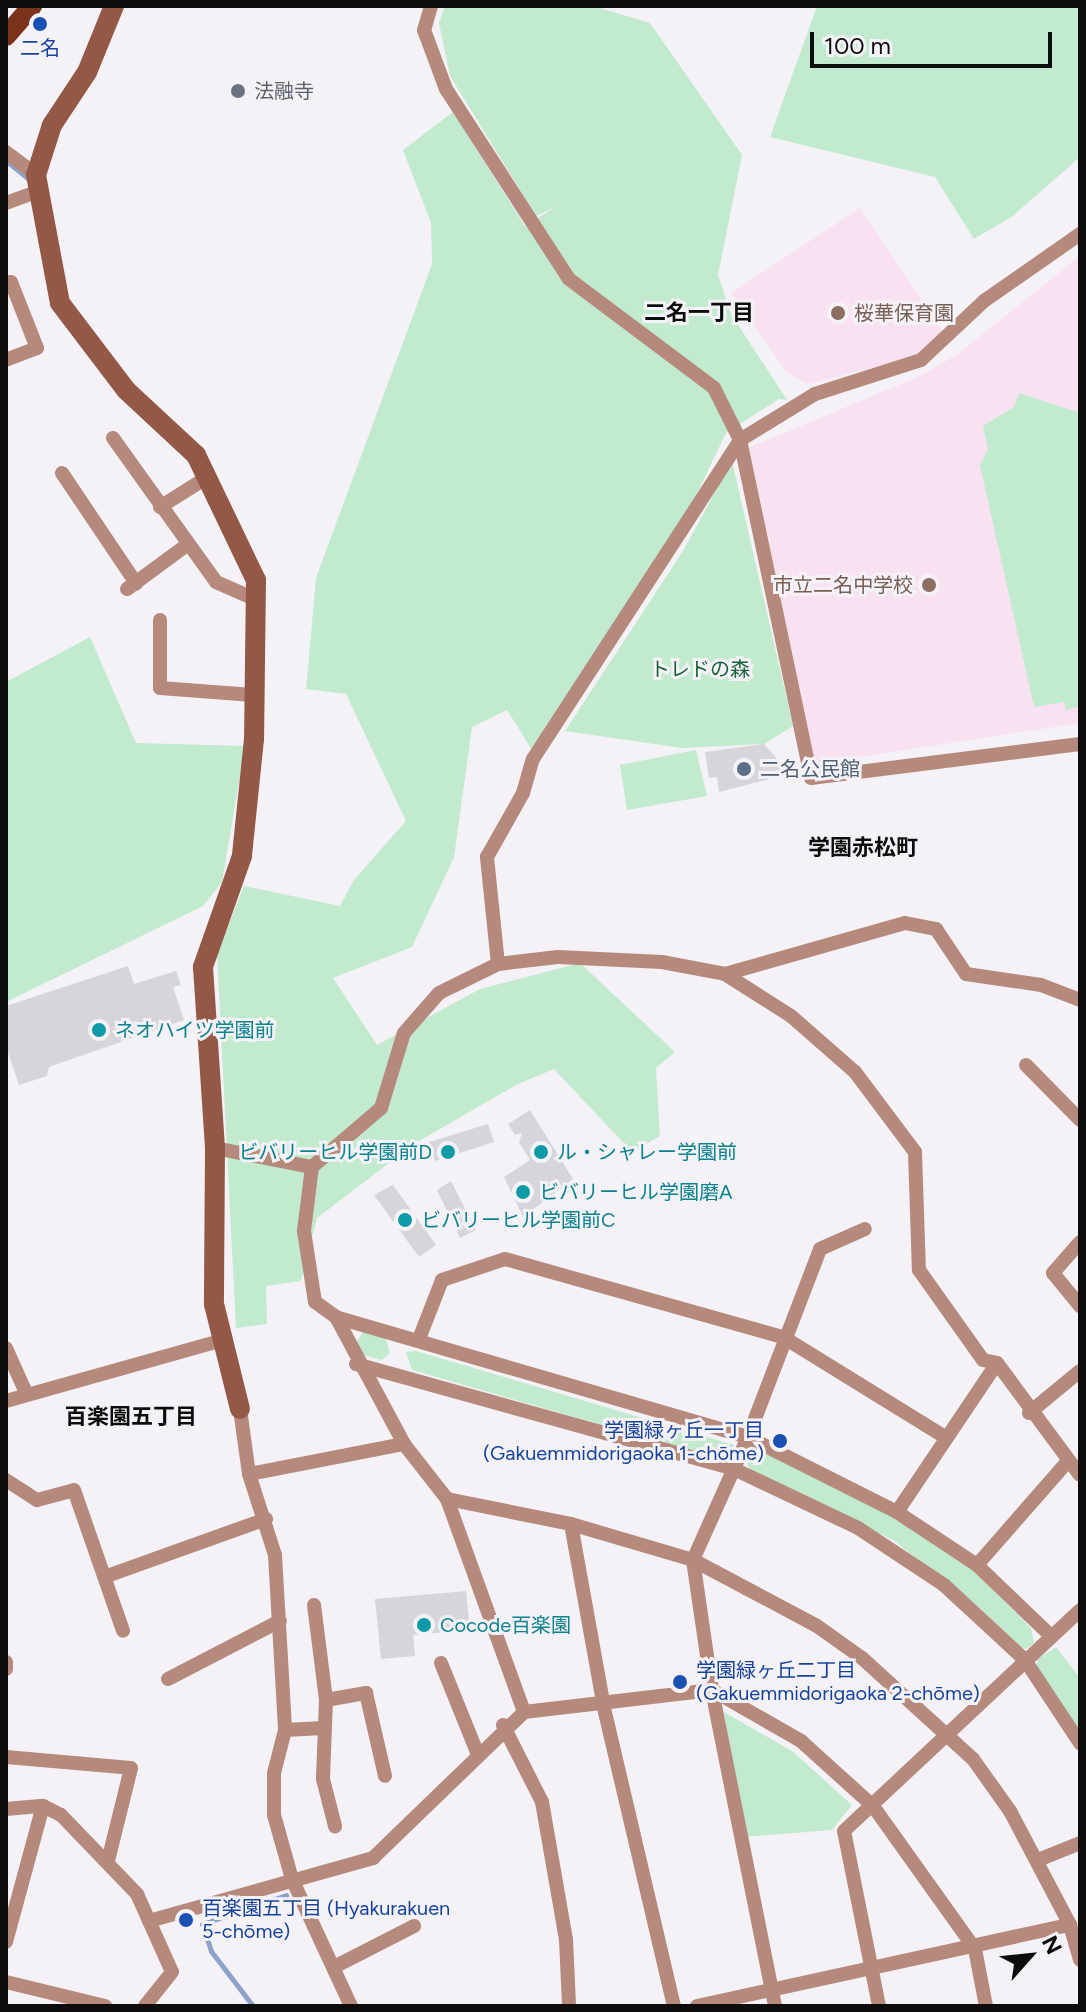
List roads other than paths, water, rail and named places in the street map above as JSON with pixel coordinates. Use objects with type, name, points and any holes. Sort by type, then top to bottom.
[{"type":"main road","points":[[6,36],[32,6]]},
{"type":"street","points":[[114,6],[87,72],[52,125],[38,183],[60,303],[126,390],[196,455],[256,580],[253,695],[242,856],[203,967],[215,1148],[214,1304],[240,1409],[249,1474],[266,1519],[280,1621],[285,1730],[274,1773],[274,1815],[292,1879],[351,2006]]},
{"type":"street","points":[[431,6],[424,30],[446,89],[569,279],[714,388],[740,440],[811,778],[1080,744]]},
{"type":"street","points":[[6,152],[38,183]]},
{"type":"street","points":[[6,203],[38,183]]},
{"type":"street","points":[[498,964],[487,857],[523,793],[533,759],[740,440],[815,394],[921,360],[984,301],[1080,234]]},
{"type":"street","points":[[6,284],[11,282],[37,348],[6,360]]},
{"type":"street","points":[[113,438],[216,582],[255,599]]},
{"type":"street","points":[[62,473],[132,586],[187,545]]},
{"type":"street","points":[[160,507],[206,478]]},
{"type":"street","points":[[160,620],[160,688],[253,695]]},
{"type":"street","points":[[725,974],[905,923],[936,929],[966,974],[1041,985],[1080,1000]]},
{"type":"street","points":[[1051,1636],[977,1565],[897,1512],[748,1437],[336,1317],[315,1302],[304,1231],[312,1167],[381,1108],[404,1033],[439,993],[498,964],[558,957],[662,962],[725,974],[791,1016],[855,1072],[915,1152],[919,1270],[983,1360],[997,1363],[1029,1413],[1080,1475]]},
{"type":"street","points":[[1026,1065],[1080,1120]]},
{"type":"street","points":[[215,1148],[312,1167]]},
{"type":"street","points":[[775,1999],[712,1690],[693,1560],[748,1437],[783,1337],[820,1249],[865,1229]]},
{"type":"street","points":[[1080,1242],[1053,1273],[1080,1306]]},
{"type":"street","points":[[419,1339],[442,1280],[505,1259],[783,1337],[943,1436]]},
{"type":"street","points":[[336,1317],[356,1364],[404,1444],[447,1499],[524,1712]]},
{"type":"street","points":[[6,1401],[223,1340]]},
{"type":"street","points":[[6,1348],[27,1395]]},
{"type":"street","points":[[897,1512],[943,1436],[997,1363]]},
{"type":"street","points":[[356,1364],[734,1469],[871,1536],[944,1585],[1025,1660],[1080,1743]]},
{"type":"street","points":[[1029,1413],[1080,1371]]},
{"type":"street","points":[[249,1474],[404,1444]]},
{"type":"street","points":[[977,1565],[1068,1461]]},
{"type":"street","points":[[6,1480],[37,1500],[74,1490],[107,1576],[123,1631]]},
{"type":"street","points":[[447,1499],[571,1524],[693,1560],[817,1626],[948,1736],[982,1772],[1038,1860],[1070,1925],[1080,1960]]},
{"type":"street","points":[[107,1576],[266,1519]]},
{"type":"street","points":[[571,1524],[604,1708],[674,2006]]},
{"type":"street","points":[[314,1605],[326,1700],[323,1779],[335,1826]]},
{"type":"street","points":[[879,2006],[844,1831],[1080,1610]]},
{"type":"street","points":[[168,1679],[280,1621]]},
{"type":"street","points":[[6,1662],[6,1669]]},
{"type":"street","points":[[441,1663],[477,1752]]},
{"type":"street","points":[[149,1921],[292,1879],[333,1873],[373,1858],[503,1725],[524,1712],[604,1708],[712,1690],[801,1741],[873,1806],[975,1949],[986,2006]]},
{"type":"street","points":[[326,1700],[366,1693],[385,1776]]},
{"type":"street","points":[[503,1725],[542,1802],[566,1939],[569,2006]]},
{"type":"street","points":[[285,1730],[323,1728]]},
{"type":"street","points":[[6,1757],[131,1768],[108,1861]]},
{"type":"street","points":[[6,1942],[43,1806]]},
{"type":"street","points":[[6,1809],[43,1806],[61,1815],[137,1894],[172,1972],[145,2006]]},
{"type":"street","points":[[1038,1860],[1080,1843]]},
{"type":"street","points":[[697,2006],[775,1999],[872,1971],[1070,1925]]},
{"type":"street","points":[[334,1967],[414,1926]]},
{"type":"street","points":[[6,1982],[105,2006]]},
{"type":"waterway","points":[[9,163],[30,180]]},
{"type":"waterway","points":[[253,2006],[211,1951],[202,1924],[286,1895]]},
{"type":"place","name":"二名","points":[[40,24]]},
{"type":"place","name":"法融寺","points":[[238,91]]},
{"type":"place","name":"桜華保育園","points":[[838,313]]},
{"type":"place","name":"市立二名中学校","points":[[929,585]]},
{"type":"place","name":"二名公民館","points":[[744,769]]},
{"type":"place","name":"ネオハイツ学園前","points":[[99,1030]]},
{"type":"place","name":"ビバリーヒル学園前D","points":[[448,1152]]},
{"type":"place","name":"ル・シャレー学園前","points":[[541,1152]]},
{"type":"place","name":"ビバリーヒル学園磨A","points":[[523,1192]]},
{"type":"place","name":"ビバリーヒル学園前C","points":[[405,1220]]},
{"type":"place","name":"学園緑ヶ丘一丁目 (Gakuemmidorigaoka 1-chōme)","points":[[780,1441]]},
{"type":"place","name":"Cocode百楽園","points":[[424,1625]]},
{"type":"place","name":"学園緑ヶ丘二丁目 (Gakuemmidorigaoka 2-chōme)","points":[[680,1682]]},
{"type":"place","name":"百楽園五丁目 (Hyakurakuen 5-chōme)","points":[[186,1920]]},
{"type":"district","name":"二名一丁目","points":[[699,313]]},
{"type":"district","name":"学園赤松町","points":[[863,848]]},
{"type":"district","name":"百楽園五丁目","points":[[131,1417]]},
{"type":"park label","name":"トレドの森","points":[[700,669]]}]
